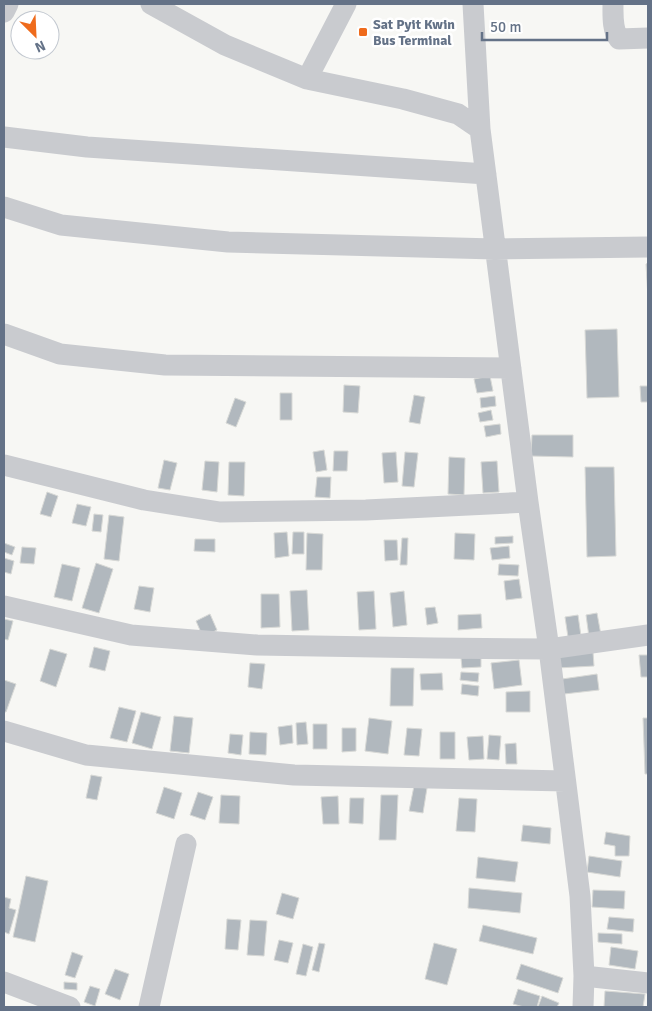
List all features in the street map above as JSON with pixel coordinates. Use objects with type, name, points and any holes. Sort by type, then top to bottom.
[{"type":"street","points":[[4,12],[8,4]]},
{"type":"street","points":[[151,4],[225,45],[307,79],[403,99],[458,114],[480,129]]},
{"type":"street","points":[[307,79],[346,4]]},
{"type":"street","points":[[473,4],[480,129],[580,896],[584,976],[583,1007]]},
{"type":"street","points":[[613,4],[615,35],[620,39],[648,38]]},
{"type":"street","points":[[4,137],[87,147],[486,174]]},
{"type":"street","points":[[4,207],[61,225],[228,242],[495,248],[648,247]]},
{"type":"street","points":[[4,334],[60,354],[165,365],[511,368]]},
{"type":"street","points":[[4,465],[144,500],[220,512],[366,510],[528,502]]},
{"type":"street","points":[[4,606],[131,635],[257,645],[549,649],[648,636]]},
{"type":"street","points":[[4,732],[86,755],[284,774],[565,781]]},
{"type":"street","points":[[149,1007],[186,844]]},
{"type":"street","points":[[584,976],[648,983]]},
{"type":"street","points":[[4,982],[70,1007]]},
{"type":"building","points":[[648,263],[648,298],[646,264]]},
{"type":"building","points":[[617,329],[619,397],[587,398],[585,330]]},
{"type":"building","points":[[490,376],[493,391],[477,393],[474,379]]},
{"type":"building","points":[[344,385],[360,386],[358,413],[343,412]]},
{"type":"building","points":[[640,386],[648,386],[648,402],[641,402]]},
{"type":"building","points":[[280,393],[292,393],[292,420],[280,420]]},
{"type":"building","points":[[414,395],[425,397],[420,424],[409,422]]},
{"type":"building","points":[[495,396],[496,406],[481,408],[480,398]]},
{"type":"building","points":[[235,398],[246,402],[236,427],[226,423]]},
{"type":"building","points":[[491,410],[493,420],[480,422],[478,413]]},
{"type":"building","points":[[500,424],[501,434],[486,437],[484,426]]},
{"type":"building","points":[[532,435],[573,435],[573,457],[531,456]]},
{"type":"building","points":[[324,450],[327,470],[316,472],[313,452]]},
{"type":"building","points":[[334,451],[348,451],[347,471],[333,471]]},
{"type":"building","points":[[396,452],[398,482],[384,483],[382,453]]},
{"type":"building","points":[[405,452],[418,453],[414,487],[402,486]]},
{"type":"building","points":[[449,457],[465,458],[464,495],[448,494]]},
{"type":"building","points":[[164,460],[177,463],[170,490],[158,488]]},
{"type":"building","points":[[205,461],[219,462],[217,492],[202,490]]},
{"type":"building","points":[[497,461],[499,492],[483,493],[481,462]]},
{"type":"building","points":[[229,462],[245,462],[244,496],[228,495]]},
{"type":"building","points":[[585,467],[614,467],[616,556],[587,557]]},
{"type":"building","points":[[317,477],[331,477],[330,498],[315,497]]},
{"type":"building","points":[[47,492],[58,496],[51,517],[40,514]]},
{"type":"building","points":[[77,504],[91,507],[86,526],[72,523]]},
{"type":"building","points":[[94,514],[103,515],[101,532],[92,531]]},
{"type":"building","points":[[109,515],[124,517],[119,561],[104,559]]},
{"type":"building","points":[[287,532],[289,556],[275,558],[274,533]]},
{"type":"building","points":[[293,532],[304,532],[304,554],[292,554]]},
{"type":"building","points":[[307,533],[323,534],[322,570],[306,570]]},
{"type":"building","points":[[455,533],[475,534],[474,560],[454,559]]},
{"type":"building","points":[[513,536],[513,543],[495,544],[495,537]]},
{"type":"building","points":[[402,538],[408,538],[407,565],[400,565]]},
{"type":"building","points":[[195,539],[215,539],[215,552],[194,551]]},
{"type":"building","points":[[384,540],[397,540],[398,560],[385,561]]},
{"type":"building","points":[[4,543],[15,547],[12,555],[4,552]]},
{"type":"building","points":[[509,546],[510,558],[492,560],[490,548]]},
{"type":"building","points":[[22,547],[36,548],[34,564],[20,563]]},
{"type":"building","points":[[4,558],[14,561],[11,574],[4,572]]},
{"type":"building","points":[[96,563],[113,569],[99,613],[82,608]]},
{"type":"building","points":[[62,564],[80,568],[72,601],[54,597]]},
{"type":"building","points":[[499,564],[519,565],[518,576],[498,575]]},
{"type":"building","points":[[519,579],[522,598],[506,600],[504,581]]},
{"type":"building","points":[[139,586],[154,588],[150,612],[134,609]]},
{"type":"building","points":[[307,590],[309,630],[292,631],[290,591]]},
{"type":"building","points":[[374,591],[376,629],[359,630],[357,592]]},
{"type":"building","points":[[404,591],[407,625],[393,627],[390,593]]},
{"type":"building","points":[[261,594],[279,594],[280,627],[261,628]]},
{"type":"building","points":[[435,607],[438,623],[427,625],[425,608]]},
{"type":"building","points":[[597,613],[601,635],[589,637],[586,615]]},
{"type":"building","points":[[210,614],[217,630],[203,637],[196,621]]},
{"type":"building","points":[[481,614],[482,628],[458,630],[458,615]]},
{"type":"building","points":[[578,615],[581,636],[568,637],[565,617]]},
{"type":"building","points":[[4,619],[13,621],[8,640],[4,639]]},
{"type":"building","points":[[94,647],[110,651],[105,671],[89,667]]},
{"type":"building","points":[[50,649],[67,654],[56,687],[40,681]]},
{"type":"building","points":[[593,652],[594,666],[557,668],[556,654]]},
{"type":"building","points":[[639,655],[648,655],[648,677],[641,677]]},
{"type":"building","points":[[481,657],[481,667],[462,668],[461,658]]},
{"type":"building","points":[[519,660],[522,685],[494,689],[491,663]]},
{"type":"building","points":[[250,663],[265,664],[262,689],[248,687]]},
{"type":"building","points":[[391,668],[414,668],[413,706],[390,706]]},
{"type":"building","points":[[461,672],[479,673],[478,682],[460,680]]},
{"type":"building","points":[[442,673],[443,690],[421,690],[420,674]]},
{"type":"building","points":[[597,674],[599,690],[564,694],[562,679]]},
{"type":"building","points":[[4,680],[16,684],[6,712],[4,712]]},
{"type":"building","points":[[462,684],[479,686],[478,696],[461,694]]},
{"type":"building","points":[[530,691],[530,712],[506,712],[506,692]]},
{"type":"building","points":[[119,707],[136,711],[127,742],[110,738]]},
{"type":"building","points":[[141,712],[161,717],[152,749],[132,743]]},
{"type":"building","points":[[174,716],[193,718],[189,753],[170,751]]},
{"type":"building","points":[[369,718],[392,721],[388,754],[365,751]]},
{"type":"building","points":[[643,718],[648,718],[648,774],[645,774]]},
{"type":"building","points":[[306,722],[308,744],[297,745],[296,723]]},
{"type":"building","points":[[313,724],[327,724],[327,749],[313,749]]},
{"type":"building","points":[[292,725],[293,743],[280,745],[278,727]]},
{"type":"building","points":[[342,728],[356,728],[356,751],[342,752]]},
{"type":"building","points":[[407,728],[422,729],[419,756],[404,755]]},
{"type":"building","points":[[250,732],[267,733],[266,755],[249,754]]},
{"type":"building","points":[[440,732],[455,732],[455,759],[440,759]]},
{"type":"building","points":[[230,734],[243,735],[241,755],[228,753]]},
{"type":"building","points":[[489,735],[501,736],[499,760],[487,759]]},
{"type":"building","points":[[483,736],[484,759],[469,760],[467,737]]},
{"type":"building","points":[[516,743],[517,764],[506,764],[505,744]]},
{"type":"building","points":[[91,775],[102,777],[97,800],[86,798]]},
{"type":"building","points":[[414,786],[427,788],[423,813],[409,811]]},
{"type":"building","points":[[164,787],[182,793],[174,819],[156,813]]},
{"type":"building","points":[[198,792],[213,797],[205,820],[190,815]]},
{"type":"building","points":[[221,795],[240,796],[239,824],[219,823]]},
{"type":"building","points":[[381,795],[398,795],[396,840],[379,840]]},
{"type":"building","points":[[338,796],[339,824],[323,824],[321,797]]},
{"type":"building","points":[[350,798],[364,798],[363,824],[349,823]]},
{"type":"building","points":[[459,798],[477,799],[475,832],[456,831]]},
{"type":"building","points":[[523,825],[551,828],[550,844],[521,841]]},
{"type":"building","points":[[606,832],[630,836],[629,856],[615,856],[615,846],[604,844]]},
{"type":"building","points":[[589,856],[622,861],[620,877],[587,872]]},
{"type":"building","points":[[478,857],[518,862],[515,882],[476,878]]},
{"type":"building","points":[[26,876],[48,881],[35,942],[13,937]]},
{"type":"building","points":[[469,888],[522,893],[520,913],[468,908]]},
{"type":"building","points":[[593,890],[625,891],[624,909],[592,907]]},
{"type":"building","points":[[282,893],[299,898],[293,919],[276,914]]},
{"type":"building","points":[[4,897],[11,899],[9,908],[16,910],[9,934],[4,932]]},
{"type":"building","points":[[609,917],[634,919],[633,932],[607,929]]},
{"type":"building","points":[[227,919],[241,920],[238,950],[225,949]]},
{"type":"building","points":[[250,920],[267,921],[264,956],[247,955]]},
{"type":"building","points":[[483,925],[537,938],[533,954],[479,941]]},
{"type":"building","points":[[598,933],[622,934],[622,944],[598,942]]},
{"type":"building","points":[[279,940],[293,943],[288,963],[274,960]]},
{"type":"building","points":[[319,943],[325,944],[319,972],[312,970]]},
{"type":"building","points":[[434,943],[457,949],[447,985],[425,979]]},
{"type":"building","points":[[303,944],[313,947],[306,976],[296,974]]},
{"type":"building","points":[[611,947],[638,951],[635,969],[609,965]]},
{"type":"building","points":[[72,952],[83,956],[75,978],[65,975]]},
{"type":"building","points":[[521,964],[563,978],[558,993],[516,979]]},
{"type":"building","points":[[115,969],[129,974],[120,1000],[105,994]]},
{"type":"building","points":[[64,982],[77,983],[77,990],[64,989]]},
{"type":"building","points":[[90,986],[100,989],[95,1006],[84,1002]]},
{"type":"building","points":[[518,989],[540,996],[537,1007],[524,1007],[513,1004]]},
{"type":"building","points":[[605,991],[645,994],[643,1007],[604,1007]]},
{"type":"building","points":[[542,996],[559,1003],[557,1007],[538,1007]]},
{"type":"place","name":"Sat Pyit Kwin Bus Terminal","points":[[363,32]]}]
